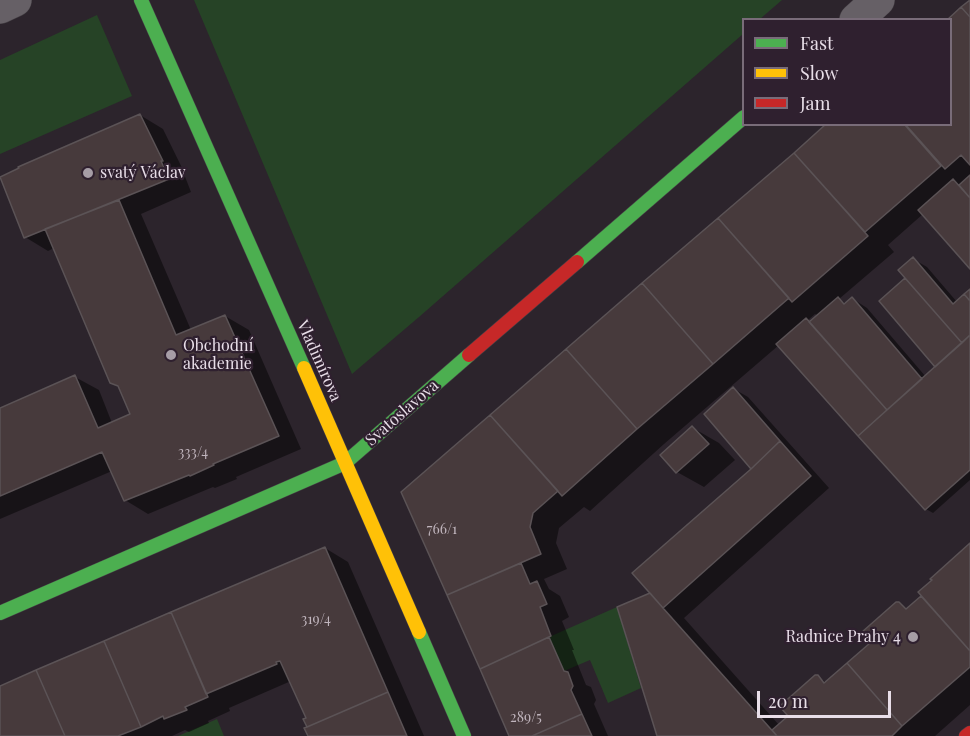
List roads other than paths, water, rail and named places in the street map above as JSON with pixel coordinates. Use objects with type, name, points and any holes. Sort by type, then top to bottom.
[{"type":"street","points":[[0,7],[15,0]]},
{"type":"street","name":"Vladimírova","points":[[141,0],[464,736]]},
{"type":"street","points":[[858,18],[878,0]]},
{"type":"street","name":"Svatoslavova","points":[[0,613],[345,464],[742,119]]},
{"type":"street","points":[[966,736],[970,733]]},
{"type":"place","name":"svatý Václav","points":[[88,173]]},
{"type":"place","name":"Obchodní akademie","points":[[171,355]]},
{"type":"place","name":"Radnice Prahy 4","points":[[913,637]]}]
